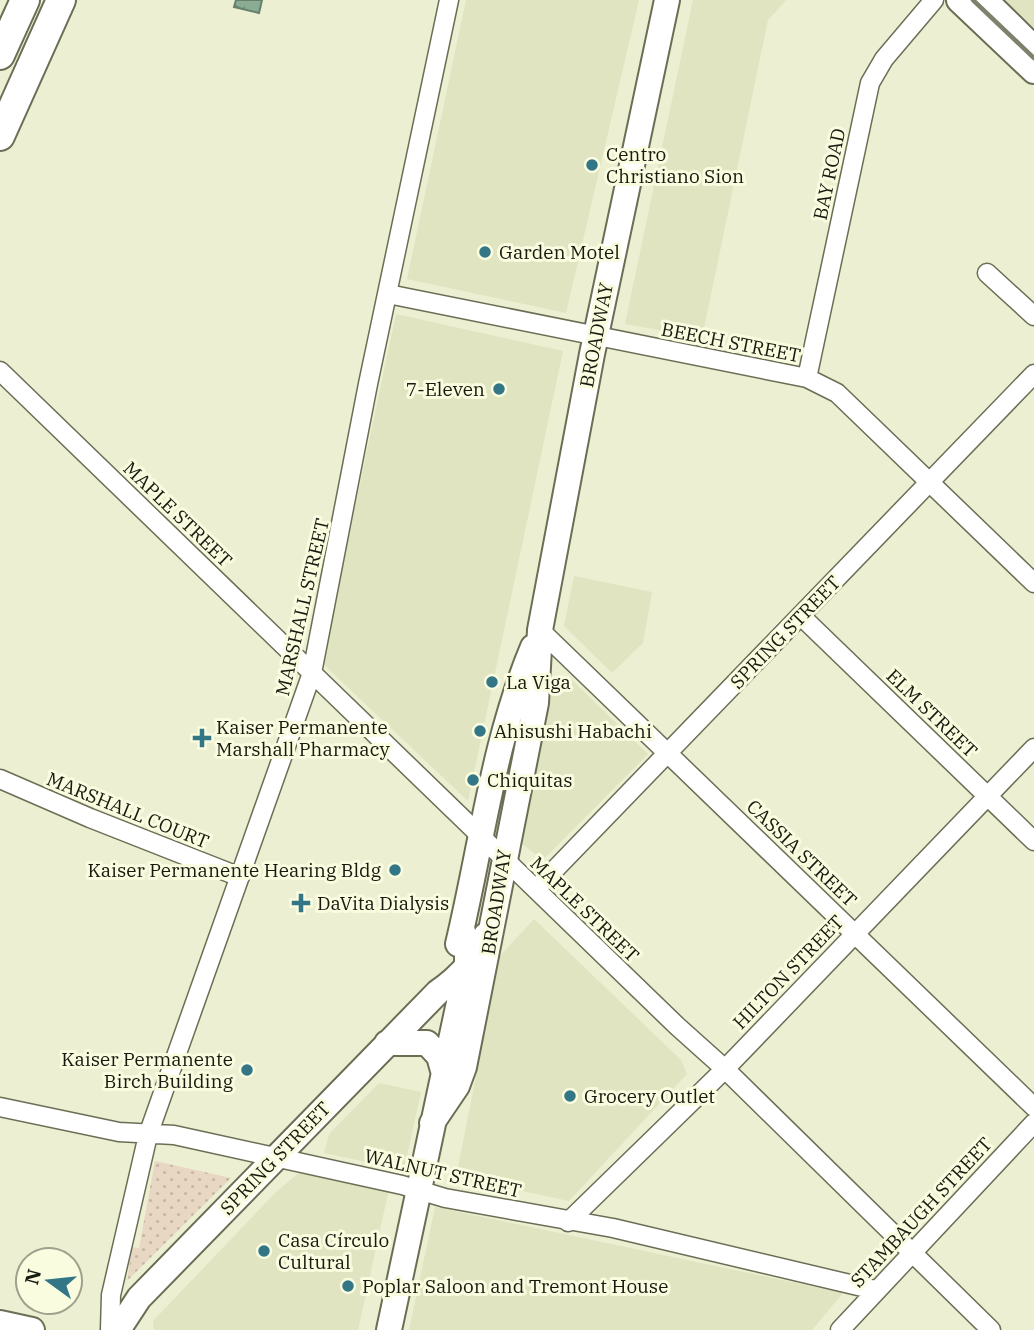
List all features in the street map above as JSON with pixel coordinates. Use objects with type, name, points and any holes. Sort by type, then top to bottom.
[{"type":"main road","points":[[0,55],[24,0]]},
{"type":"main road","points":[[2,126],[61,0]]},
{"type":"street","name":"MARSHALL STREET","points":[[110,1330],[111,1295],[148,1135],[312,673],[449,0]]},
{"type":"street","name":"BROADWAY","points":[[432,1124],[457,1086],[464,1068],[490,947],[492,918],[503,857],[536,703],[540,630],[595,337],[667,0]]},
{"type":"street","name":"BAY ROAD","points":[[807,378],[870,83],[884,59],[934,0]]},
{"type":"street","points":[[960,0],[1034,71]]},
{"type":"street","points":[[985,0],[1034,48]]},
{"type":"street","points":[[987,273],[1034,316]]},
{"type":"street","name":"BEECH STREET","points":[[388,294],[807,378],[837,393],[1034,583]]},
{"type":"street","name":"MAPLE STREET","points":[[0,371],[677,1026],[725,1069],[990,1330]]},
{"type":"street","name":"SPRING STREET","points":[[536,889],[1034,374]]},
{"type":"street","name":"ELM STREET","points":[[801,616],[1034,841]]},
{"type":"street","name":"BROADWAY","points":[[389,1330],[467,965],[467,946],[462,928],[481,835],[514,693],[540,630]]},
{"type":"street","name":"CASSIA STREET","points":[[540,630],[1034,1107]]},
{"type":"street","name":"HILTON STREET","points":[[568,1222],[725,1069],[1034,748]]},
{"type":"street","name":"MARSHALL COURT","points":[[0,779],[240,877]]},
{"type":"street","points":[[467,965],[482,945],[492,918]]},
{"type":"street","points":[[438,992],[457,951],[462,928]]},
{"type":"street","name":"SPRING STREET","points":[[118,1330],[139,1298],[387,1043],[467,965]]},
{"type":"street","points":[[387,1043],[427,1043],[439,1056],[444,1074]]},
{"type":"street","name":"WALNUT STREET","points":[[0,1108],[119,1132],[174,1135],[568,1222],[613,1228],[876,1290]]},
{"type":"street","name":"STAMBAUGH STREET","points":[[840,1330],[1034,1124]]},
{"type":"street","points":[[0,1324],[32,1330]]},
{"type":"shaded area","points":[[466,0],[639,0],[566,313],[407,279]]},
{"type":"shaded area","points":[[693,0],[786,0],[768,20],[702,338],[625,324]]},
{"type":"shaded area","points":[[1005,0],[1034,0],[1034,28]]},
{"type":"shaded area","points":[[396,314],[563,351],[468,801],[322,663]]},
{"type":"shaded area","points":[[574,576],[652,592],[643,643],[612,673],[564,626]]},
{"type":"shaded area","points":[[569,677],[648,754],[543,860],[522,844],[553,681]]},
{"type":"shaded area","points":[[534,919],[681,1060],[687,1074],[569,1201],[456,1177],[500,956]]},
{"type":"shaded area","points":[[379,1083],[421,1092],[404,1170],[324,1153],[329,1134]]},
{"type":"shaded area","points":[[155,1161],[231,1178],[127,1281],[132,1247],[139,1248]]},
{"type":"shaded area","points":[[301,1171],[389,1189],[358,1330],[154,1330],[153,1321],[275,1193]]},
{"type":"shaded area","points":[[435,1207],[843,1293],[812,1330],[409,1330]]},
{"type":"water","points":[[236,0],[262,0],[259,13],[234,7]]},
{"type":"railway","points":[[973,0],[1034,58]]},
{"type":"place","name":"Centro Christiano Sion","points":[[592,165]]},
{"type":"place","name":"Garden Motel","points":[[485,252]]},
{"type":"place","name":"7-Eleven","points":[[499,389]]},
{"type":"place","name":"La Viga","points":[[492,682]]},
{"type":"place","name":"Ahisushi Habachi","points":[[480,731]]},
{"type":"place","name":"Kaiser Permanente Marshall Pharmacy","points":[[202,738]]},
{"type":"place","name":"Chiquitas","points":[[473,780]]},
{"type":"place","name":"Kaiser Permanente Hearing Bldg","points":[[395,870]]},
{"type":"place","name":"DaVita Dialysis","points":[[301,903]]},
{"type":"place","name":"Kaiser Permanente Birch Building","points":[[247,1070]]},
{"type":"place","name":"Grocery Outlet","points":[[570,1096]]},
{"type":"place","name":"Casa Círculo Cultural","points":[[264,1251]]},
{"type":"place","name":"Poplar Saloon and Tremont House","points":[[348,1286]]}]
